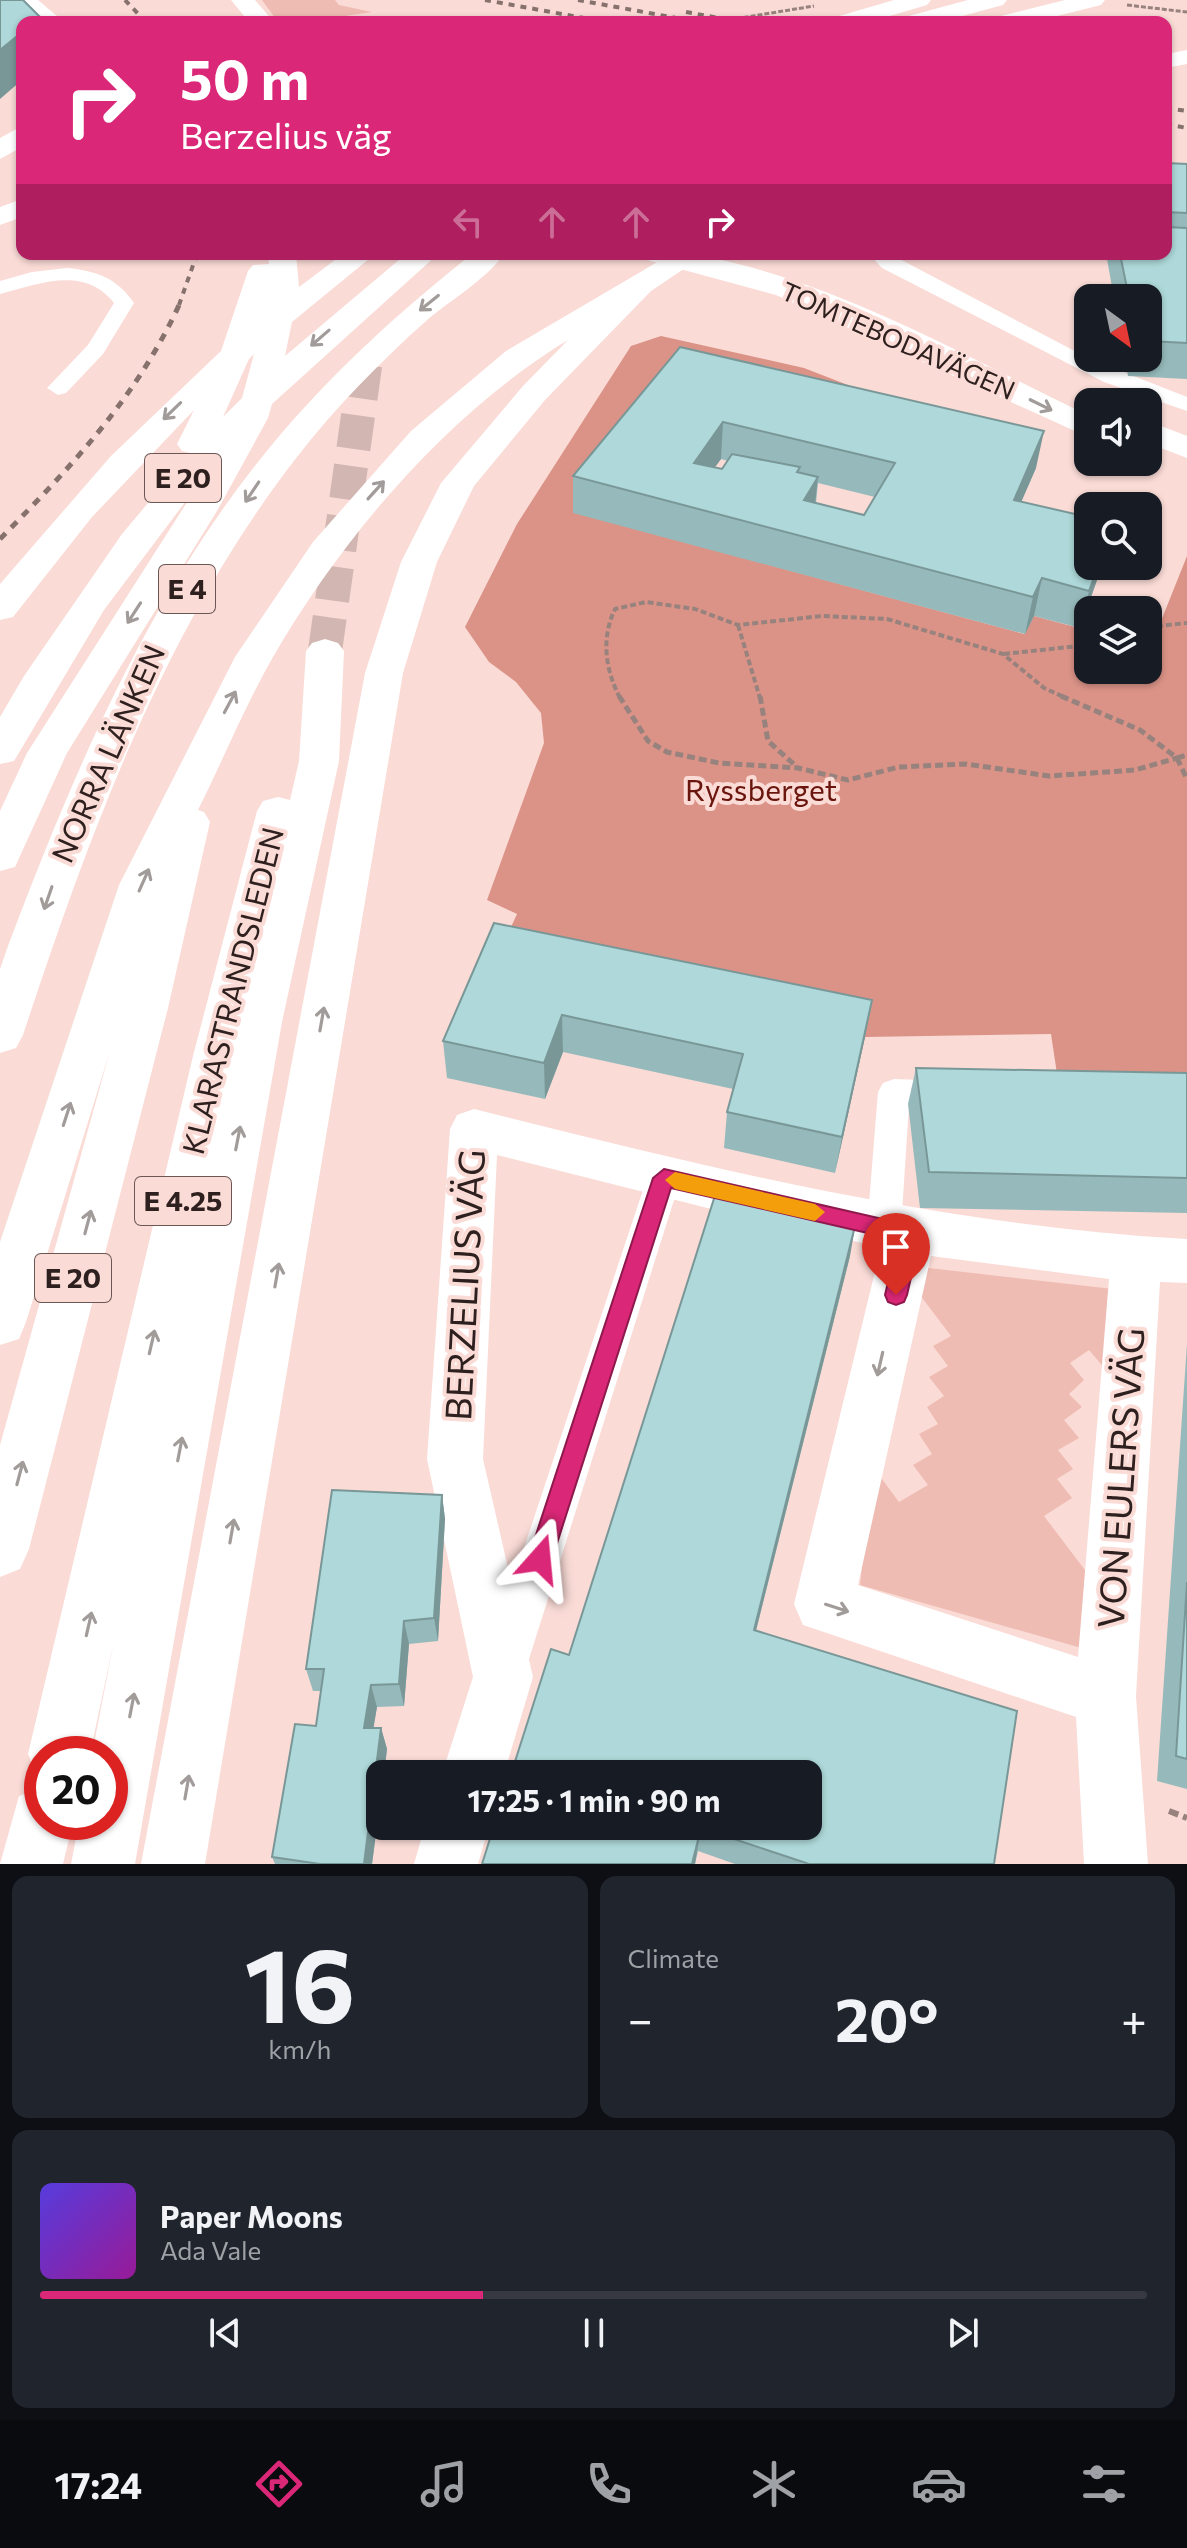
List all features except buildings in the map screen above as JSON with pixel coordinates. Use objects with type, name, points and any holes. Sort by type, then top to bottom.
[{"type":"main road","points":[[24,0],[44,16]]},
{"type":"main road","points":[[243,0],[257,16]]},
{"type":"main road","points":[[864,16],[919,0]]},
{"type":"main road","points":[[935,16],[995,0]]},
{"type":"main road","points":[[1029,16],[1093,0]]},
{"type":"main road","points":[[3,235],[16,216]]},
{"type":"main road","points":[[0,719],[124,552],[184,463],[235,356],[268,260]]},
{"type":"main road","points":[[0,856],[47,753],[200,511],[252,418],[272,347],[286,277],[283,260]]},
{"type":"main road","points":[[349,260],[366,359]]},
{"type":"main road","points":[[0,609],[93,493],[167,415],[284,310],[353,260]]},
{"type":"main road","name":"E 20","points":[[0,751],[94,593],[166,497],[295,360],[417,260]]},
{"type":"main road","name":"NORRA LÄNKEN","points":[[5,1020],[67,843],[118,718],[190,584],[262,479],[348,378],[415,315],[483,260]]},
{"type":"main road","points":[[173,1864],[384,673],[419,562],[458,483],[534,393],[650,268],[674,260]]},
{"type":"main road","name":"TOMTEBODAVÄGEN","points":[[750,260],[808,277],[893,310],[1074,396]]},
{"type":"main road","name":"E 20","points":[[0,1549],[123,1008],[182,859],[197,772],[254,657],[326,550],[423,438],[484,385],[650,268]]},
{"type":"main road","name":"TOMTEBODAVÄGEN","points":[[650,268],[786,289],[892,333],[1074,420]]},
{"type":"main road","points":[[1162,437],[1187,448]]},
{"type":"main road","points":[[1162,459],[1187,469]]},
{"type":"main road","name":"KLARASTRANDSLEDEN","points":[[63,1736],[216,1056],[268,849],[325,651],[319,761],[259,1022],[127,1736]]},
{"type":"main road","points":[[0,1322],[123,1008]]},
{"type":"main road","name":"BERZELIUS VÄG","points":[[477,1760],[503,1677],[455,1459],[474,1129],[664,1178],[897,1231],[1162,1260]]},
{"type":"main road","points":[[897,1231],[824,1604],[1105,1696]]},
{"type":"main road","name":"VON EULERS VÄG","points":[[1116,1864],[1114,1792],[1105,1696],[1162,1260]]},
{"type":"main road","points":[[31,1864],[37,1840]]},
{"type":"main road","name":"KLARASTRANDSLEDEN","points":[[103,1864],[107,1840]]},
{"type":"main road","points":[[446,1864],[453,1840]]},
{"type":"lane","points":[[885,260],[1112,377],[1187,404]]},
{"type":"lane","points":[[0,288],[22,280],[57,275],[90,276],[115,287],[124,303],[112,329],[96,352],[58,388]]},
{"type":"lane","points":[[897,1231],[894,1092],[983,1095]]},
{"type":"lane","points":[[503,1677],[664,1178]]},
{"type":"path","points":[[753,16],[820,5]]},
{"type":"path","points":[[1172,11],[1187,12]]},
{"type":"path","points":[[1074,647],[1003,654],[887,619],[822,616],[738,625],[695,609],[646,602],[615,609],[606,627],[607,663],[618,694],[648,741],[667,752],[719,763],[798,768],[848,780],[899,767],[966,764],[1049,776],[1135,770],[1187,755]]},
{"type":"path","points":[[1162,626],[1187,623]]},
{"type":"path","points":[[738,625],[760,688],[761,716],[768,741],[798,768]]},
{"type":"path","points":[[1003,654],[1044,688],[1140,730],[1179,759],[1187,779]]},
{"type":"shaded area","points":[[262,0],[335,0],[339,5],[372,12],[345,16],[274,16]]},
{"type":"shaded area","points":[[920,1267],[1122,1290],[1112,1377],[1089,1350],[1070,1363],[1084,1380],[1069,1394],[1082,1407],[1064,1420],[1079,1438],[1058,1450],[1073,1469],[1057,1479],[1072,1498],[1044,1516],[1094,1582],[1085,1649],[860,1585],[873,1467],[899,1502],[928,1485],[913,1465],[932,1454],[919,1434],[938,1424],[927,1407],[944,1396],[929,1377],[948,1366],[933,1346],[951,1336],[914,1287]]},
{"type":"green space","name":"Ryssberget","points":[[661,336],[804,368],[884,399],[678,383],[574,512],[1024,634],[1034,616],[1074,627],[1074,684],[1162,684],[1162,618],[1187,556],[1187,1110],[1062,1107],[1051,1034],[865,1037],[496,960],[517,914],[487,900],[544,743],[541,713],[516,682],[489,662],[465,627],[517,524],[631,346]]},
{"type":"tunnel","points":[[325,651],[366,359]]},
{"type":"railway","points":[[125,0],[140,16]]},
{"type":"railway","points":[[485,0],[573,16]]},
{"type":"railway","points":[[578,0],[665,16]]},
{"type":"railway","points":[[686,12],[708,16]]},
{"type":"railway","points":[[1172,109],[1187,111]]},
{"type":"railway","points":[[1172,125],[1187,128]]},
{"type":"railway","points":[[179,305],[195,260]]},
{"type":"railway","points":[[0,539],[101,429],[144,369],[179,305]]},
{"type":"slow traffic","points":[[675,1180],[815,1212]]},
{"type":"route","points":[[540,1559],[664,1178],[910,1234],[896,1295]]}]
